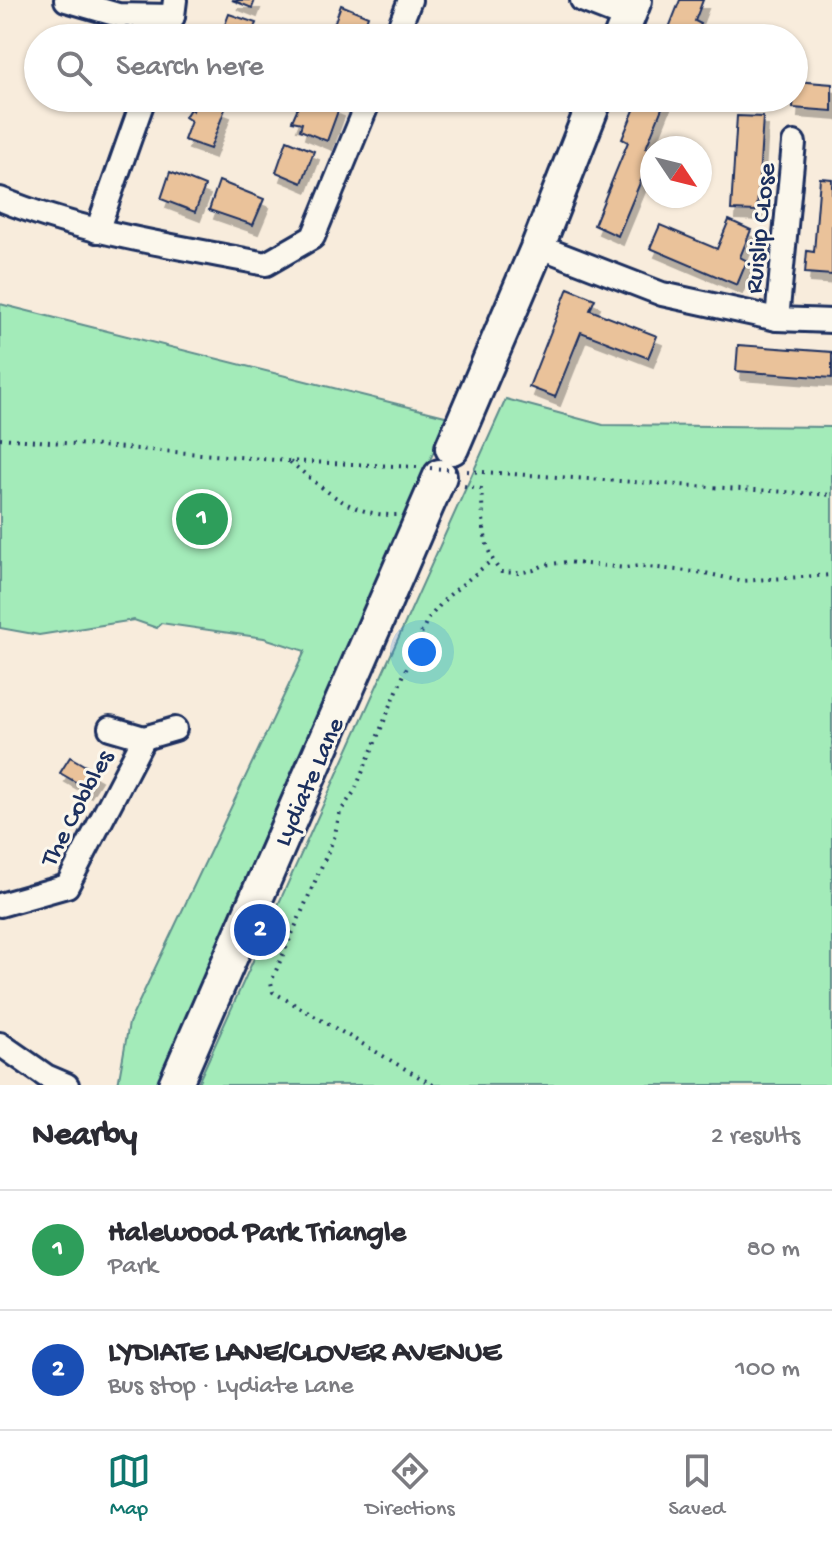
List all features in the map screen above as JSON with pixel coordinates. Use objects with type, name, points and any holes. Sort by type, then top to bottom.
[{"type":"street","points":[[66,0],[118,15],[174,8]]},
{"type":"street","points":[[401,24],[410,0]]},
{"type":"street","points":[[582,0],[628,19]]},
{"type":"street","points":[[97,231],[139,112]]},
{"type":"street","points":[[0,199],[40,215],[97,231],[266,264],[313,237],[364,112]]},
{"type":"street","name":"Lydiate Lane","points":[[175,1085],[444,469],[591,112]]},
{"type":"street","name":"Ruislip CLose","points":[[777,319],[794,143]]},
{"type":"street","points":[[538,246],[662,294],[777,319],[832,321]]},
{"type":"street","points":[[110,728],[144,738],[175,729]]},
{"type":"street","name":"The Cobbles","points":[[0,905],[67,886],[144,738]]},
{"type":"street","points":[[0,1044],[46,1076],[67,1085]]},
{"type":"path","points":[[0,438],[288,461],[832,495]]},
{"type":"path","points":[[288,461],[343,503],[374,516],[424,513]]},
{"type":"path","points":[[444,469],[481,489],[486,544],[491,561],[501,572],[518,573],[567,562],[705,573],[740,581],[832,575]]},
{"type":"path","points":[[433,1085],[273,992],[271,982],[334,838],[340,812],[354,792],[427,620],[447,597],[491,561]]},
{"type":"green space","points":[[0,304],[449,417],[240,890],[159,1085],[118,1085],[129,1023],[305,651],[264,638],[161,623],[157,628],[134,620],[39,635],[0,628]]},
{"type":"green space","points":[[506,399],[603,425],[832,427],[832,1085],[197,1085]]},
{"type":"building","points":[[232,0],[255,0],[252,8]]},
{"type":"building","points":[[680,0],[703,0],[695,21],[701,24],[671,24]]},
{"type":"building","points":[[341,5],[368,16],[365,24],[334,24]]},
{"type":"building","points":[[229,14],[256,23],[256,24],[225,24]]},
{"type":"building","points":[[808,82],[832,84],[832,111],[808,109]]},
{"type":"building","points":[[188,112],[224,112],[210,149],[184,140],[191,121],[185,117]]},
{"type":"building","points":[[296,112],[338,112],[327,141],[300,130],[302,123],[292,121]]},
{"type":"building","points":[[633,112],[660,112],[651,136],[640,136],[640,183],[618,236],[594,225],[628,142],[622,139]]},
{"type":"building","points":[[737,116],[763,117],[757,211],[731,210]]},
{"type":"building","points":[[287,140],[314,151],[302,183],[276,172]]},
{"type":"building","points":[[170,172],[205,186],[195,212],[161,199]]},
{"type":"building","points":[[820,178],[832,179],[832,275],[805,273],[807,251],[814,252]]},
{"type":"building","points":[[219,181],[264,199],[253,225],[209,210]]},
{"type":"building","points":[[729,220],[751,230],[740,257],[747,261],[737,285],[650,248],[660,225],[717,249]]},
{"type":"building","points":[[568,288],[595,299],[590,310],[657,336],[648,358],[581,332],[555,397],[529,387]]},
{"type":"building","points":[[738,345],[832,352],[832,378],[736,371]]},
{"type":"building","points":[[70,757],[96,772],[86,788],[60,773]]},
{"type":"place","name":"Halewood Park Triangle","points":[[202,519]]},
{"type":"place","name":"LYDIATE LANE/CLOVER AVENUE","points":[[260,930]]}]
